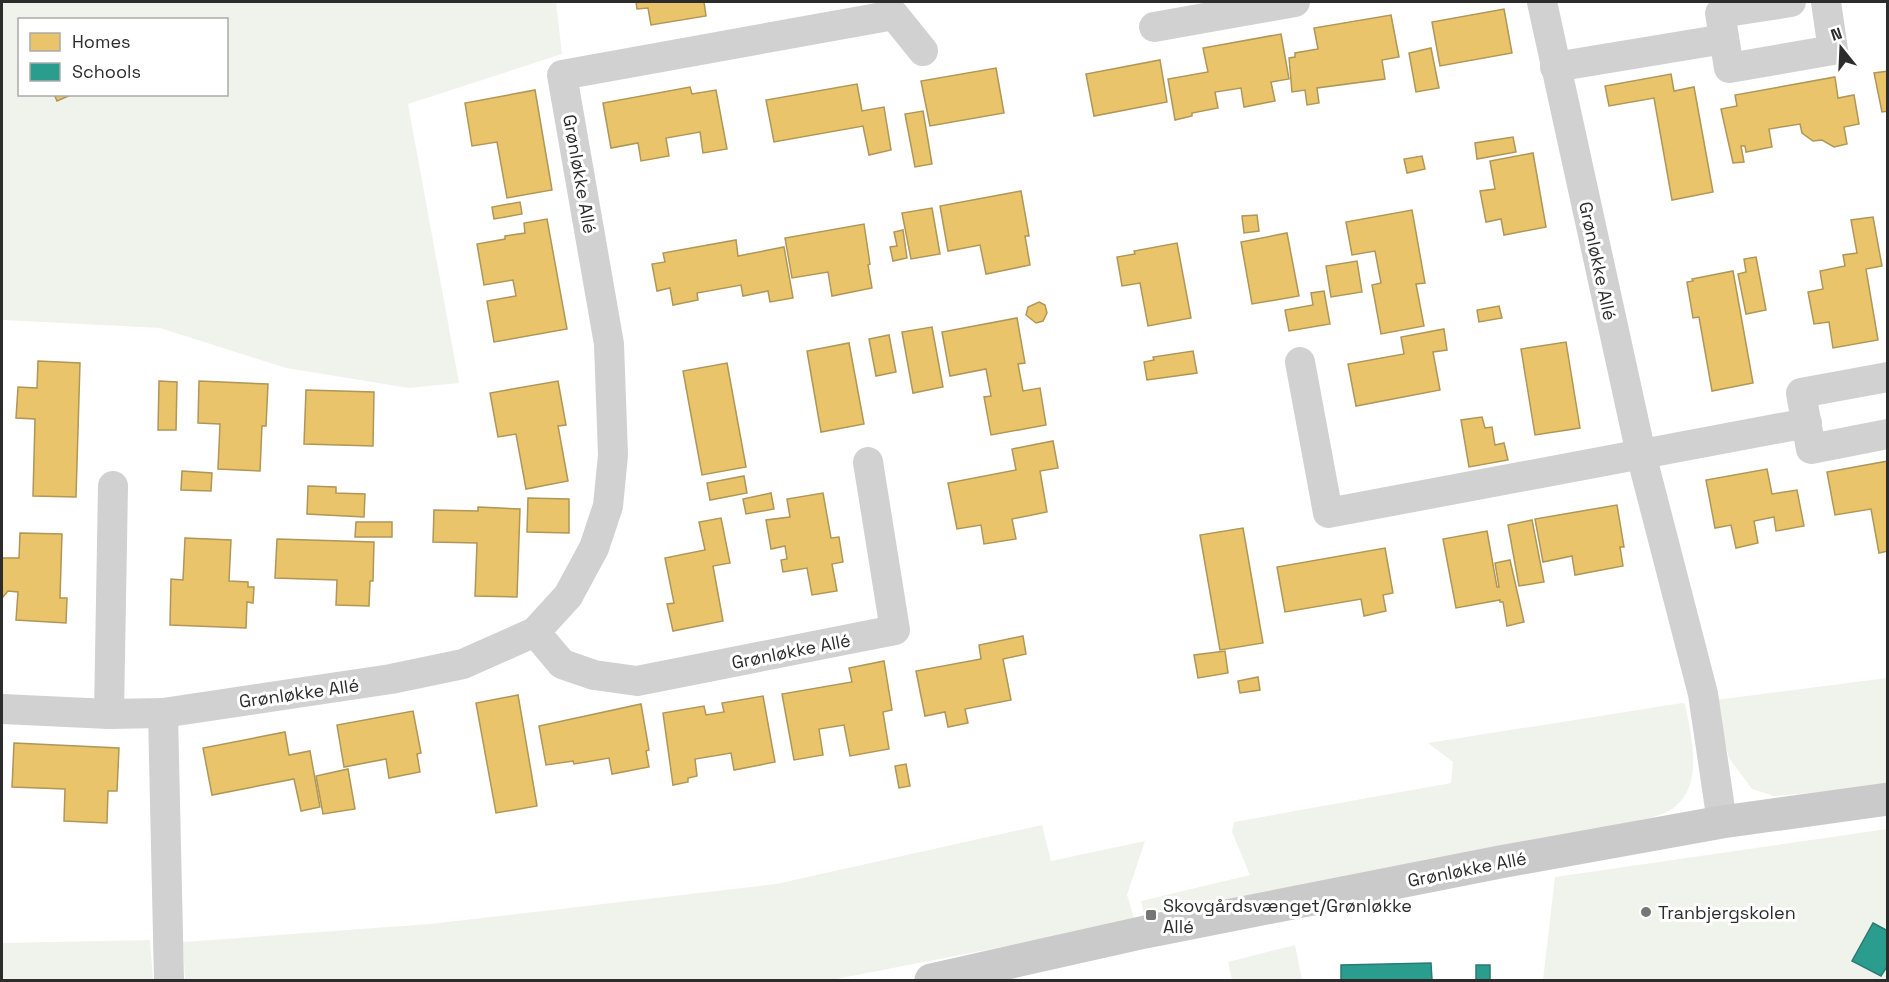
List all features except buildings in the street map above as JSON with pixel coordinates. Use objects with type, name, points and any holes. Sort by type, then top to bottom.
[{"type":"street","points":[[1154,27],[1233,7],[1295,2]]},
{"type":"street","name":"Grønløkke Allé","points":[[1542,2],[1641,454],[1703,694],[1722,822]]},
{"type":"street","points":[[1791,2],[1720,13],[1729,68],[1833,50],[1826,2]]},
{"type":"street","name":"Grønløkke Allé","points":[[2,709],[109,714],[163,713],[391,679],[463,664],[535,632],[568,596],[594,548],[608,506],[612,455],[609,344],[562,75],[894,15],[923,51]]},
{"type":"street","points":[[1555,68],[1724,39]]},
{"type":"street","points":[[1300,362],[1328,513],[1806,423]]},
{"type":"street","points":[[1887,377],[1801,393],[1811,449],[1887,434]]},
{"type":"street","name":"Grønløkke Allé","points":[[535,632],[562,664],[594,675],[637,681],[895,630],[868,462]]},
{"type":"street","points":[[109,714],[112,486]]},
{"type":"street","points":[[163,713],[169,981]]},
{"type":"street","name":"Grønløkke Allé","points":[[931,981],[1154,930],[1500,862],[1722,822],[1887,799]]},
{"type":"shaded area","points":[[2,2],[556,2],[562,54],[408,104],[459,383],[409,388],[286,368],[160,328],[2,320]]},
{"type":"shaded area","points":[[1887,678],[1887,786],[1774,796],[1752,789],[1729,758],[1715,700]]},
{"type":"shaded area","points":[[1685,704],[1692,744],[1693,771],[1690,784],[1685,796],[1676,806],[1651,818],[1192,911],[1191,904],[1144,913],[1141,901],[1250,875],[1232,832],[1234,822],[1451,783],[1453,762],[1428,743]]},
{"type":"shaded area","points":[[1042,825],[1051,861],[1145,841],[1127,895],[1135,921],[831,980],[185,980],[183,942],[430,924],[776,884]]},
{"type":"shaded area","name":"Tranbjergskolen","points":[[1887,829],[1887,980],[1543,980],[1555,877]]},
{"type":"shaded area","points":[[150,940],[153,980],[2,980],[2,943]]},
{"type":"shaded area","points":[[1295,945],[1302,980],[1232,980],[1228,962]]},
{"type":"place","name":"Tranbjergskolen","points":[[1646,912]]},
{"type":"place","name":"Skovgårdsvænget/Grønløkke Allé","points":[[1151,915]]}]
